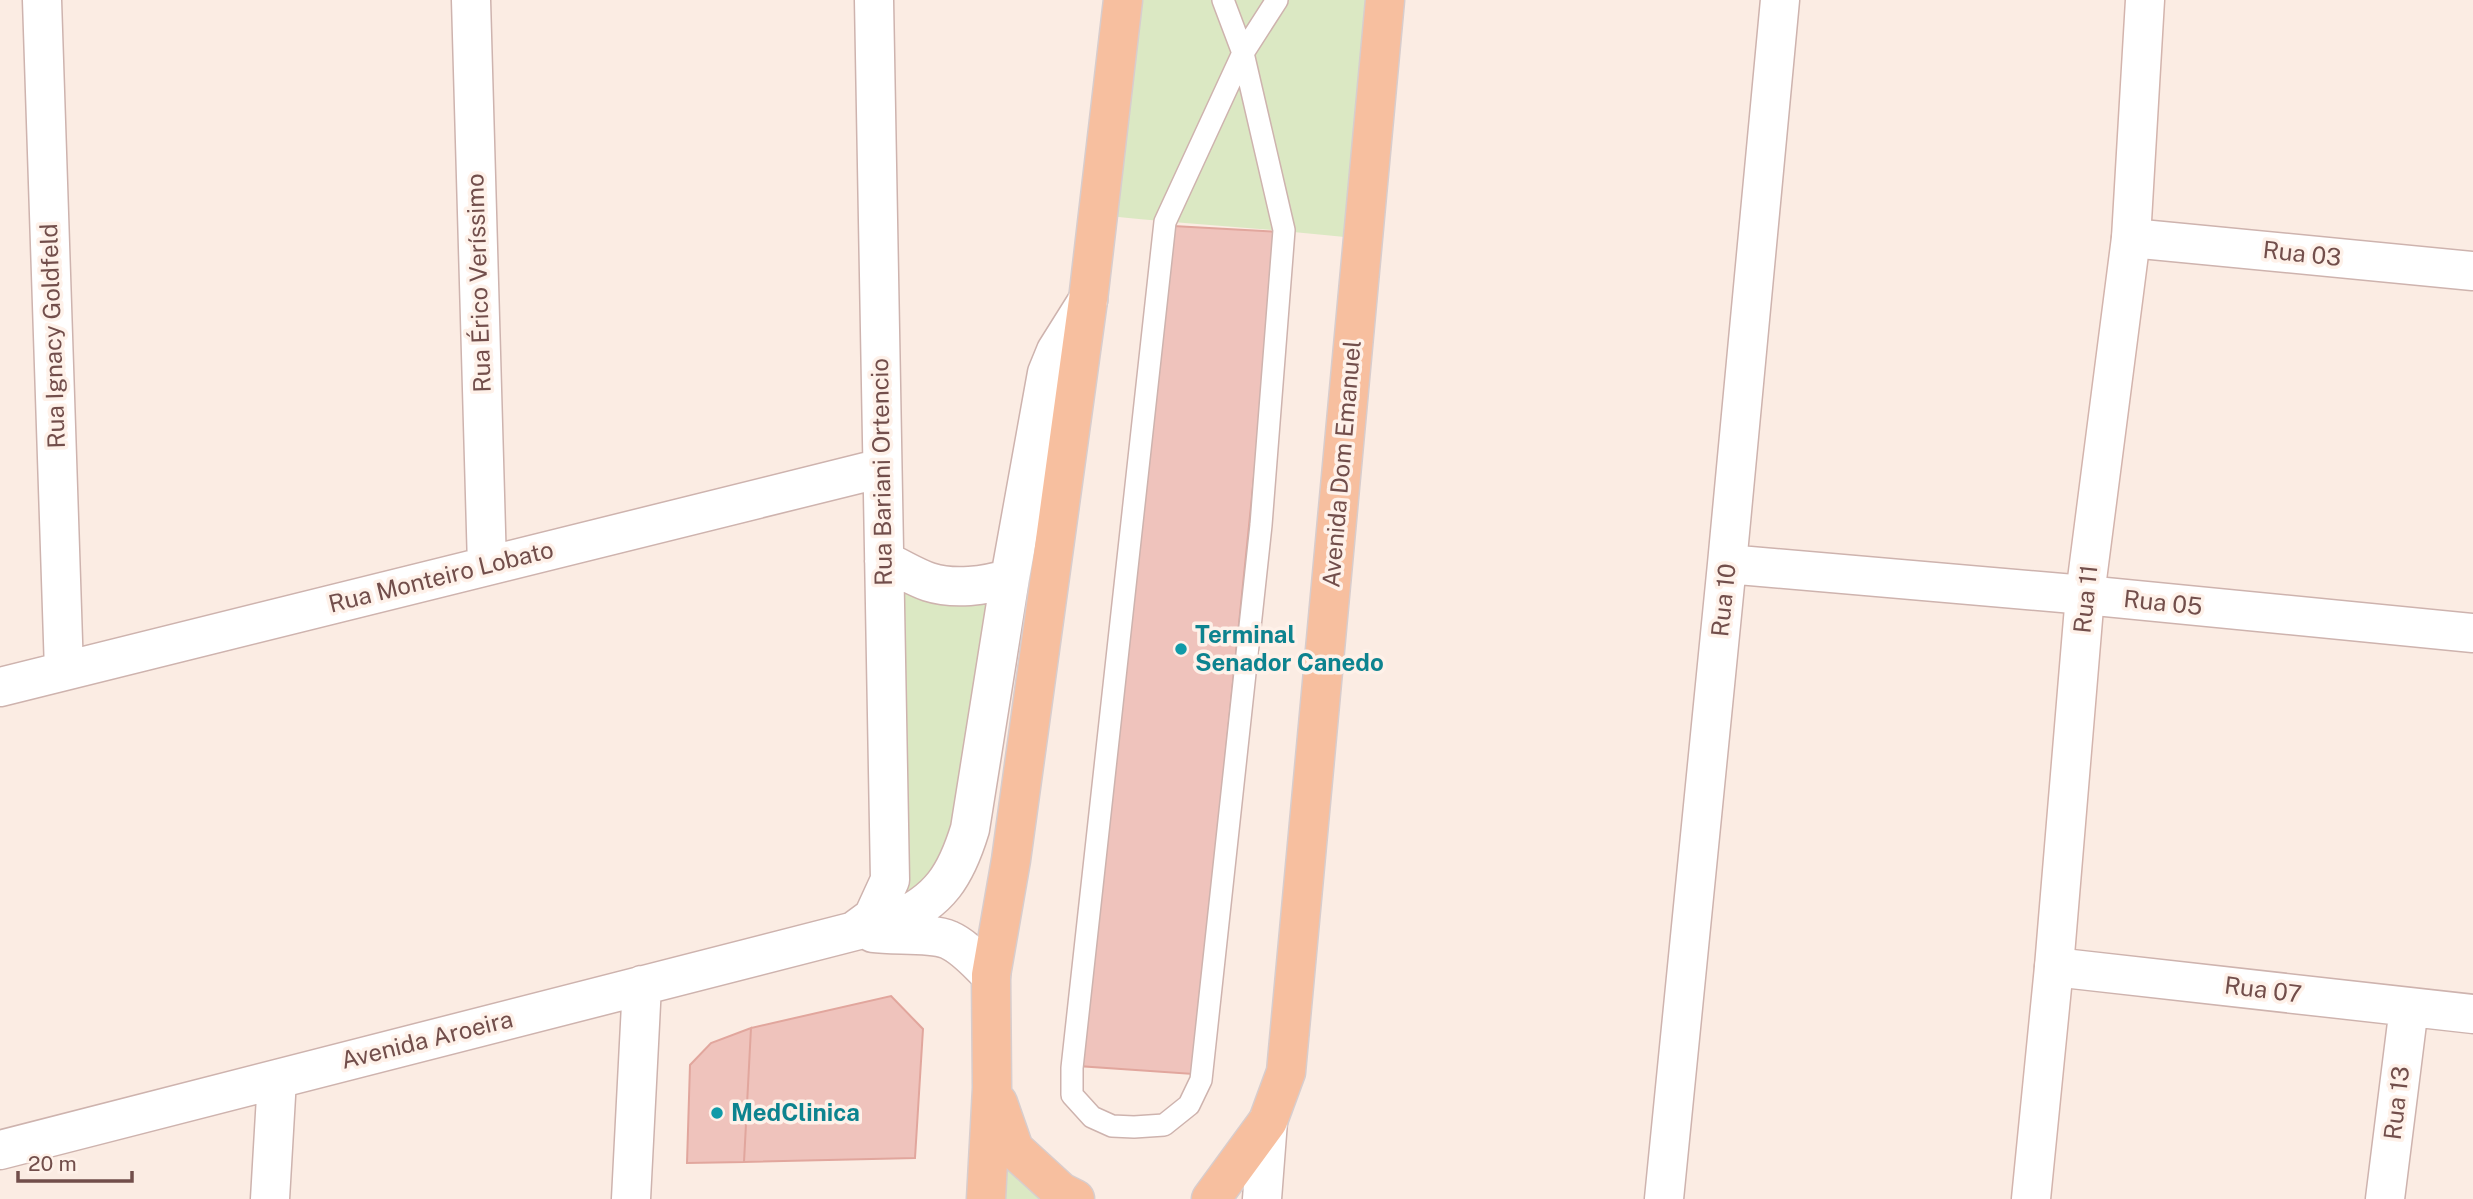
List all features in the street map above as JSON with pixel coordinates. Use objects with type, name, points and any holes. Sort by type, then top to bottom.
[{"type":"main road","points":[[986,1199],[992,1087],[991,975],[1011,860],[1088,300],[1123,0]]},
{"type":"main road","name":"Avenida Dom Emanuel","points":[[1211,1199],[1268,1121],[1286,1072],[1385,0]]},
{"type":"main road","points":[[992,1087],[1014,1149],[1061,1192],[1075,1199]]},
{"type":"street","name":"Rua Ignacy Goldfeld","points":[[42,0],[64,671]]},
{"type":"street","name":"Rua Érico Veríssimo","points":[[471,0],[487,566]]},
{"type":"street","name":"Rua Bariani Ortencio","points":[[854,931],[873,917],[890,880],[874,0]]},
{"type":"street","name":"Rua 10","points":[[1664,1199],[1780,0]]},
{"type":"street","name":"Rua 11","points":[[2031,1199],[2054,967],[2085,595],[2131,238],[2145,0]]},
{"type":"street","name":"Rua 03","points":[[2131,238],[2473,271]]},
{"type":"street","name":"Avenida Aroeira","points":[[0,1150],[894,921],[927,903],[948,883],[962,855],[970,829],[1010,578],[1047,373],[1056,351],[1088,300]]},
{"type":"street","name":"Rua Monteiro Lobato","points":[[0,687],[882,468]]},
{"type":"street","points":[[884,561],[930,582],[952,585],[976,586],[1010,578]]},
{"type":"street","name":"Rua 05","points":[[1727,564],[2085,595],[2473,633]]},
{"type":"street","points":[[854,931],[948,939],[991,975]]},
{"type":"street","name":"Rua 07","points":[[2054,967],[2473,1014]]},
{"type":"street","points":[[631,1199],[642,985]]},
{"type":"street","name":"Rua 13","points":[[2385,1199],[2409,1007]]},
{"type":"street","points":[[270,1199],[277,1079]]},
{"type":"street","points":[[1262,1199],[1268,1121]]},
{"type":"lane","points":[[1223,0],[1243,53],[1284,230],[1261,525],[1201,1080],[1189,1105],[1164,1125],[1112,1126],[1092,1116],[1072,1095],[1072,1068],[1165,222],[1243,53],[1277,0]]},
{"type":"green space","points":[[1123,0],[1385,0],[1363,239],[1098,215]]},
{"type":"green space","points":[[884,561],[994,583],[962,855],[910,914],[890,880]]},
{"type":"green space","points":[[992,1094],[1077,1199],[986,1199]]},
{"type":"building","name":"Terminal Senador Canedo","points":[[1173,226],[1279,232],[1193,1074],[1078,1066]]},
{"type":"building","points":[[891,996],[923,1029],[915,1158],[744,1162],[751,1028]]},
{"type":"building","name":"MedClinica","points":[[751,1028],[744,1162],[687,1163],[690,1065],[711,1043]]},
{"type":"place","name":"Terminal Senador Canedo","points":[[1181,649]]},
{"type":"place","name":"MedClinica","points":[[717,1113]]}]
